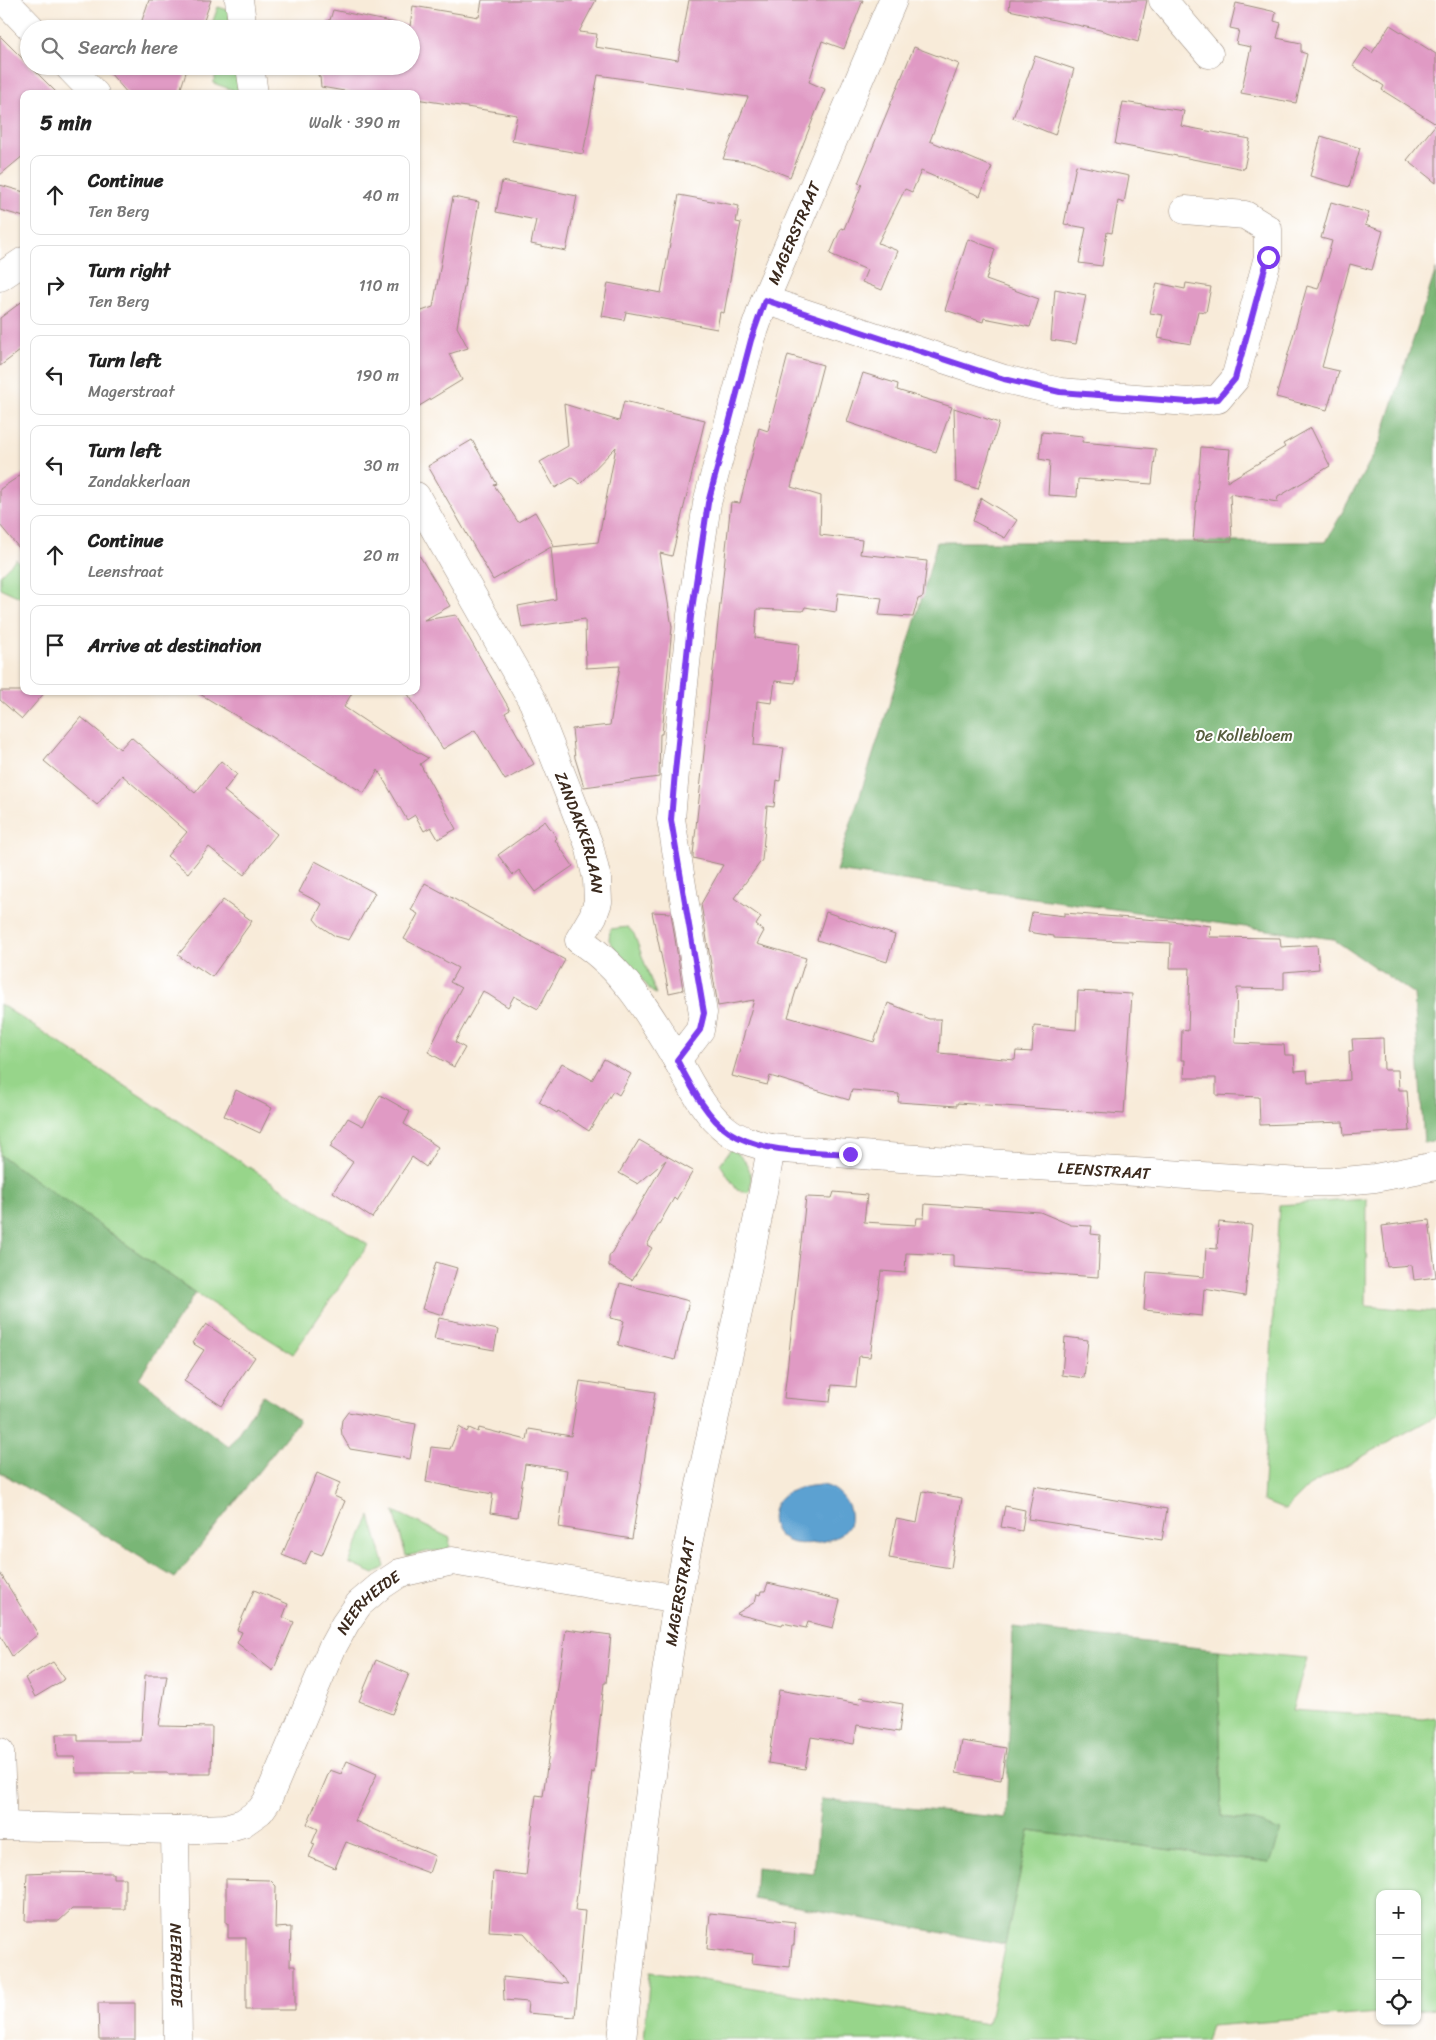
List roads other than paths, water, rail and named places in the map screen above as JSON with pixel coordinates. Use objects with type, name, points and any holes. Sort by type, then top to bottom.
[{"type":"street","points":[[4,0],[23,20]]},
{"type":"street","points":[[239,0],[242,20]]},
{"type":"street","name":"MAGERSTRAAT","points":[[677,1060],[700,1030],[704,1013],[671,820],[691,616],[708,503],[751,340],[765,300],[893,0]]},
{"type":"street","points":[[1163,0],[1209,54]]},
{"type":"street","points":[[77,75],[91,90]]},
{"type":"street","points":[[251,75],[253,90]]},
{"type":"street","points":[[765,300],[1004,379],[1060,392],[1188,402],[1218,399],[1235,379],[1268,257],[1268,229],[1245,215],[1185,210]]},
{"type":"street","points":[[0,277],[20,263]]},
{"type":"street","name":"ZANDAKKERLAAN","points":[[420,503],[533,702],[589,844],[597,879],[598,902],[593,916],[579,940],[608,962],[627,983],[707,1110],[728,1131],[749,1142],[771,1148]]},
{"type":"street","name":"MAGERSTRAAT","points":[[622,2040],[646,1814],[678,1599],[710,1431],[758,1222],[771,1148]]},
{"type":"street","name":"LEENSTRAAT","points":[[771,1148],[901,1158],[1303,1182],[1336,1182],[1375,1178],[1436,1166]]},
{"type":"street","name":"NEERHEIDE","points":[[0,1752],[1,1826],[175,1830],[226,1828],[243,1822],[260,1811],[276,1782],[332,1648],[345,1624],[359,1604],[400,1573],[452,1562],[678,1599]]},
{"type":"street","name":"NEERHEIDE","points":[[175,1830],[178,2040]]},
{"type":"water","points":[[822,1485],[834,1489],[847,1503],[850,1515],[848,1528],[832,1539],[821,1542],[805,1544],[782,1538],[776,1532],[772,1522],[774,1507],[777,1502],[781,1497],[792,1491],[804,1487]]},
{"type":"park label","name":"De Kollebloem","points":[[1244,735]]}]
